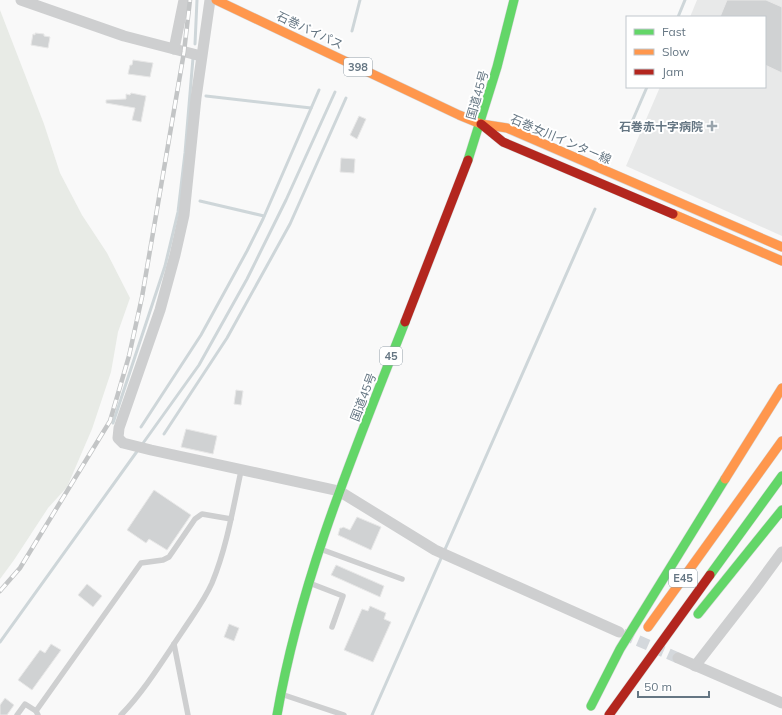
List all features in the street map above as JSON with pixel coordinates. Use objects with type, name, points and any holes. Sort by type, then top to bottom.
[{"type":"main road","name":"石巻バイパス","points":[[216,0],[481,124]]},
{"type":"main road","name":"国道45号","points":[[277,715],[283,676],[308,583],[319,549],[339,491],[481,124],[514,0]]},
{"type":"main road","name":"石巻女川インター線","points":[[481,124],[507,128],[782,247]]},
{"type":"main road","name":"石巻女川インター線","points":[[481,124],[503,142],[782,261]]},
{"type":"main road","points":[[591,706],[620,649],[782,388]]},
{"type":"main road","name":"E45","points":[[642,635],[782,441]]},
{"type":"main road","name":"E45","points":[[609,715],[782,476]]},
{"type":"main road","points":[[694,620],[782,510]]},
{"type":"main road","points":[[585,715],[628,654]]},
{"type":"street","points":[[22,0],[124,36],[201,56]]},
{"type":"street","points":[[174,49],[183,0]]},
{"type":"street","points":[[210,0],[201,56],[184,215],[160,310],[119,428],[118,438],[123,443],[132,446],[339,491],[443,553],[619,632]]},
{"type":"street","points":[[695,666],[782,552]]},
{"type":"street","points":[[678,658],[782,703]]},
{"type":"lane","points":[[121,715],[132,704],[203,602],[222,555],[241,470]]},
{"type":"lane","points":[[17,715],[25,704],[37,713],[141,563],[163,560],[169,557],[195,519],[202,514],[231,519]]},
{"type":"lane","points":[[319,549],[402,579]]},
{"type":"lane","points":[[308,583],[315,584],[343,596],[332,627]]},
{"type":"lane","points":[[174,644],[188,715]]},
{"type":"lane","points":[[280,693],[344,715]]},
{"type":"shaded area","name":"石巻赤十字病院","points":[[697,0],[782,0],[782,236],[626,166],[660,88],[766,88],[766,16],[690,16]]},
{"type":"shaded area","points":[[0,10],[44,124],[60,173],[82,215],[107,253],[130,298],[118,332],[111,372],[92,429],[67,487],[48,508],[0,579]]},
{"type":"building","points":[[727,0],[766,0],[782,7],[782,73],[766,65],[766,16],[720,16]]},
{"type":"building","points":[[35,33],[44,34],[44,36],[50,37],[48,48],[31,45],[33,34],[35,35]]},
{"type":"building","points":[[133,60],[153,63],[150,77],[128,74]]},
{"type":"building","points":[[131,93],[146,96],[141,122],[132,120],[135,108],[106,103],[106,100],[126,99],[126,94],[130,95]]},
{"type":"building","points":[[359,116],[366,119],[357,139],[350,135]]},
{"type":"building","points":[[341,158],[355,159],[354,173],[340,172]]},
{"type":"building","points":[[236,390],[243,391],[241,405],[234,404]]},
{"type":"building","points":[[186,429],[217,436],[213,454],[181,447]]},
{"type":"building","points":[[154,490],[191,515],[167,550],[149,539],[146,543],[127,530]]},
{"type":"building","points":[[357,517],[381,527],[371,550],[338,535],[340,528],[343,527],[350,530]]},
{"type":"building","points":[[336,565],[384,586],[380,597],[331,575]]},
{"type":"building","points":[[87,584],[102,596],[93,607],[78,595]]},
{"type":"building","points":[[370,606],[386,613],[384,619],[391,622],[373,662],[344,650],[362,609],[368,611]]},
{"type":"building","points":[[229,624],[239,628],[234,641],[224,637]]},
{"type":"building","points":[[51,644],[61,650],[32,690],[18,680],[40,650],[45,653]]},
{"type":"building","points":[[5,698],[14,705],[7,715],[0,715],[0,705]]},
{"type":"waterway","points":[[195,44],[197,0]]},
{"type":"waterway","points":[[352,31],[360,0]]},
{"type":"waterway","points":[[678,16],[685,0]]},
{"type":"waterway","points":[[113,423],[165,266],[178,212],[185,153],[193,58]]},
{"type":"waterway","points":[[628,131],[647,88]]},
{"type":"waterway","points":[[141,427],[201,335],[247,251],[263,219],[319,90]]},
{"type":"waterway","points":[[141,446],[199,365],[247,279],[286,200],[335,92]]},
{"type":"waterway","points":[[206,96],[311,108]]},
{"type":"waterway","points":[[164,434],[227,338],[290,224],[346,98]]},
{"type":"waterway","points":[[200,201],[264,216]]},
{"type":"waterway","points":[[372,715],[595,209]]},
{"type":"waterway","points":[[0,642],[138,450]]},
{"type":"tunnel","points":[[623,634],[678,658]]},
{"type":"railway","points":[[0,591],[20,568],[110,421],[129,356],[142,297],[184,52],[190,0]]},
{"type":"traffic: fast","points":[[468,160],[497,67],[514,0]]},
{"type":"traffic: fast","points":[[277,715],[287,664],[315,564],[348,467],[405,322]]},
{"type":"traffic: fast","points":[[710,575],[782,476]]},
{"type":"traffic: fast","points":[[591,706],[620,649],[725,479]]},
{"type":"traffic: fast","points":[[698,614],[782,510]]},
{"type":"traffic: slow","points":[[216,0],[481,124]]},
{"type":"traffic: slow","points":[[481,124],[507,128],[782,247]]},
{"type":"traffic: slow","points":[[673,214],[782,261]]},
{"type":"traffic: slow","points":[[725,479],[782,388]]},
{"type":"traffic: slow","points":[[648,627],[782,441]]},
{"type":"traffic: jam","points":[[481,124],[503,142],[673,214]]},
{"type":"traffic: jam","points":[[405,322],[468,160]]},
{"type":"traffic: jam","points":[[609,715],[710,575]]},
{"type":"place","name":"石巻赤十字病院","points":[[712,126]]}]
